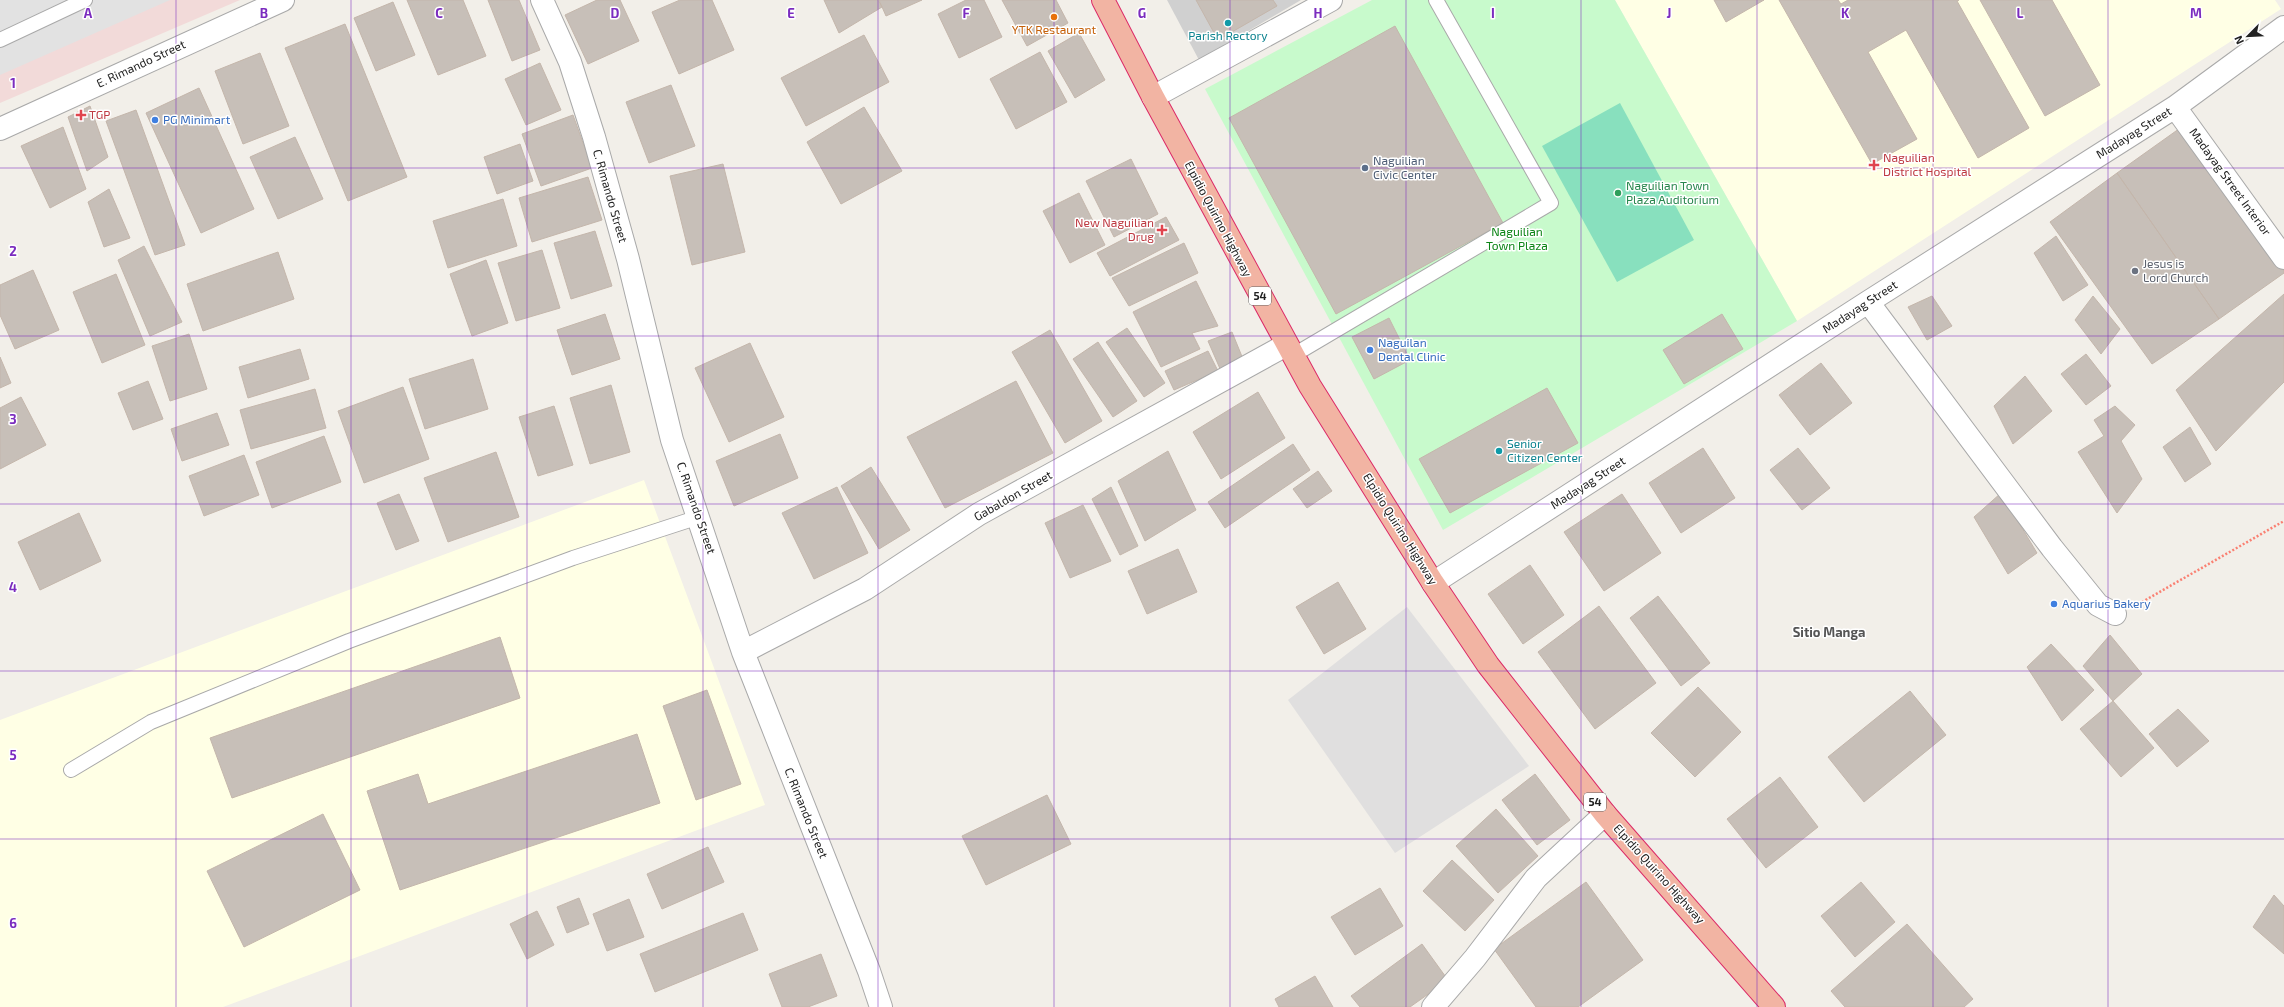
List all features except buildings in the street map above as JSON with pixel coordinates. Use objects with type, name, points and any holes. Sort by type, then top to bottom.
[{"type":"highway","name":"Elpidio Quirino Highway","points":[[1102,0],[1152,97],[1289,351],[1433,583],[1488,665],[1605,814],[1774,1007]]},
{"type":"street","name":"E. Rimando Street","points":[[0,129],[283,0]]},
{"type":"street","name":"C. Rimando Street","points":[[542,0],[570,62],[594,137],[628,259],[672,440],[743,652],[869,971],[881,1007]]},
{"type":"street","points":[[1152,97],[1331,0]]},
{"type":"street","name":"Madayag Street","points":[[1433,583],[1868,302],[2175,107],[2284,27]]},
{"type":"street","name":"Madayag Street Interior","points":[[2175,107],[2284,258]]},
{"type":"street","points":[[1868,302],[2052,548],[2098,605],[2115,614]]},
{"type":"street","name":"Gabaldon Street","points":[[743,652],[865,589],[979,514],[1289,351]]},
{"type":"street","points":[[1433,1007],[1475,958],[1536,878],[1605,814]]},
{"type":"lane","points":[[0,40],[85,0]]},
{"type":"lane","points":[[1289,351],[1551,203],[1436,0]]},
{"type":"lane","points":[[71,770],[151,722],[349,641],[573,558],[699,517]]},
{"type":"path","points":[[2115,614],[2139,604],[2284,521]]},
{"type":"shaded area","points":[[0,0],[240,0],[0,103]]},
{"type":"shaded area","points":[[0,0],[170,0],[0,75]]},
{"type":"shaded area","points":[[1167,0],[1301,0],[1199,60]]},
{"type":"shaded area","name":"Naguilian District Hospital","points":[[1615,0],[2275,0],[2281,9],[1797,321]]},
{"type":"shaded area","points":[[644,480],[765,805],[223,1007],[0,1007],[0,720]]},
{"type":"shaded area","points":[[1407,607],[1529,766],[1395,853],[1288,700]]},
{"type":"green space","name":"Naguilian Town Plaza","points":[[1372,0],[1615,0],[1797,321],[1443,530],[1205,89]]},
{"type":"green space","name":"Naguilian Town Plaza Auditorium","points":[[1620,103],[1694,240],[1617,282],[1542,146]]},
{"type":"place","name":"YTK Restaurant","points":[[1054,17]]},
{"type":"place","name":"Parish Rectory","points":[[1228,23]]},
{"type":"place","name":"TGP","points":[[81,115]]},
{"type":"place","name":"PG Minimart","points":[[155,120]]},
{"type":"place","name":"Naguilian District Hospital","points":[[1874,165]]},
{"type":"place","name":"Naguilian Civic Center","points":[[1365,168]]},
{"type":"place","name":"Naguilian Town Plaza Auditorium","points":[[1618,193]]},
{"type":"place","name":"New Naguilian Drug","points":[[1162,230]]},
{"type":"place","name":"Jesus is Lord Church","points":[[2135,271]]},
{"type":"place","name":"Naguilan Dental Clinic","points":[[1370,350]]},
{"type":"place","name":"Senior Citizen Center","points":[[1499,451]]},
{"type":"place","name":"Aquarius Bakery","points":[[2054,604]]},
{"type":"district","name":"Sitio Manga","points":[[1829,632]]}]
